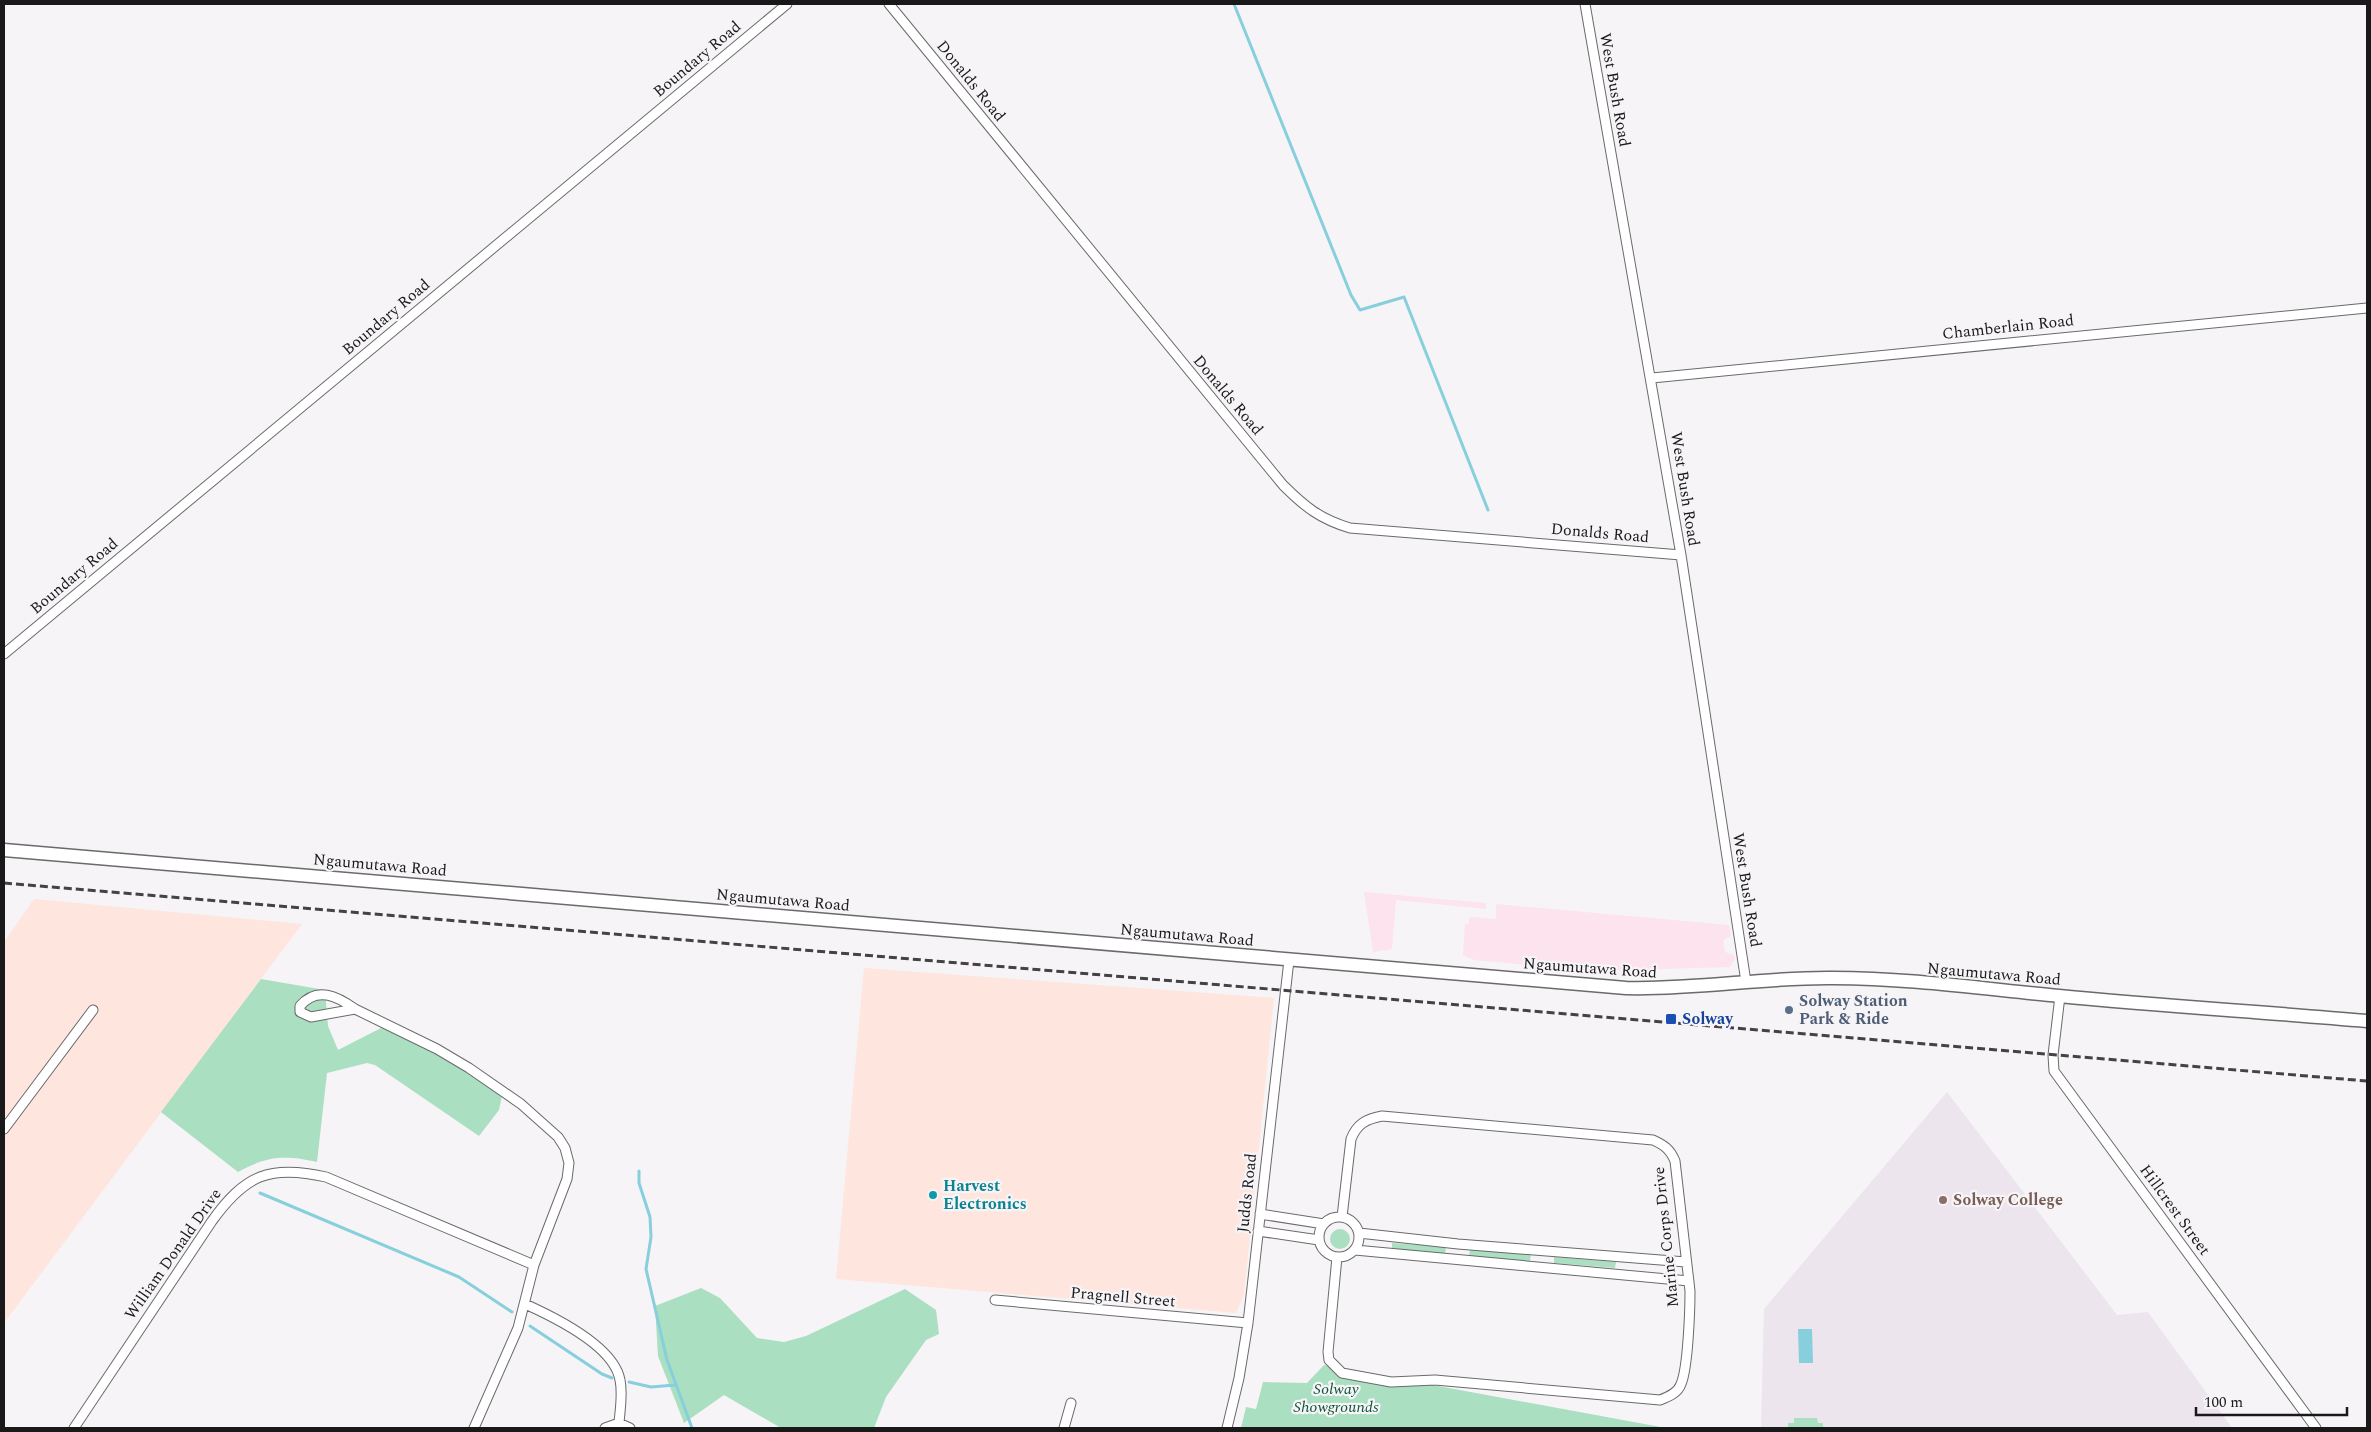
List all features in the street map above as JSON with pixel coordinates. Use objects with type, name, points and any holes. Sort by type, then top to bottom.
[{"type":"main road","name":"Ngaumutawa Road","points":[[4,850],[1626,988],[1673,989],[1746,982],[1834,978],[1944,984],[2060,996],[2367,1021]]},
{"type":"street","name":"Boundary Road","points":[[4,654],[787,4]]},
{"type":"street","name":"Donalds Road","points":[[889,4],[1132,302],[1284,485],[1304,506],[1327,521],[1350,528],[1681,555]]},
{"type":"street","name":"West Bush Road","points":[[1585,4],[1652,378],[1746,982]]},
{"type":"street","name":"Chamberlain Road","points":[[1652,378],[2367,308]]},
{"type":"street","name":"Judds Road","points":[[1227,1428],[1240,1378],[1248,1324],[1288,960]]},
{"type":"street","points":[[355,1009],[337,1010],[311,1017],[300,1012],[300,1006],[304,1001],[318,995],[339,997],[355,1009],[437,1049],[468,1068],[521,1104],[558,1137],[566,1148],[569,1163],[567,1179],[534,1265],[525,1304],[506,1360],[474,1428]]},
{"type":"street","name":"Hillcrest Street","points":[[2060,996],[2053,1054],[2054,1071],[2316,1428]]},
{"type":"street","points":[[4,1129],[93,1010]]},
{"type":"street","name":"Marine Corps Drive","points":[[1337,1257],[1328,1352],[1329,1360],[1342,1373],[1390,1382],[1434,1380],[1660,1400],[1671,1396],[1681,1384],[1690,1307],[1689,1281],[1675,1161],[1670,1150],[1653,1140],[1382,1116],[1368,1118],[1355,1130],[1351,1139],[1342,1217]]},
{"type":"street","name":"William Donald Drive","points":[[74,1428],[229,1196],[250,1180],[271,1174],[298,1170],[326,1177],[534,1265]]},
{"type":"street","points":[[1260,1214],[1324,1224]]},
{"type":"street","points":[[1342,1217],[1355,1225],[1359,1234],[1355,1250],[1350,1254],[1337,1257],[1325,1251],[1319,1240],[1324,1224],[1331,1219],[1342,1217]]},
{"type":"street","points":[[1258,1231],[1319,1240]]},
{"type":"street","points":[[1359,1234],[1458,1244],[1686,1262]]},
{"type":"street","points":[[1457,1260],[1458,1244]]},
{"type":"street","points":[[1355,1250],[1689,1281]]},
{"type":"street","points":[[1541,1267],[1543,1251]]},
{"type":"street","points":[[1626,1274],[1627,1258]]},
{"type":"street","name":"Pragnell Street","points":[[995,1300],[1248,1324]]},
{"type":"street","points":[[525,1304],[556,1318],[591,1342],[610,1360],[620,1379],[619,1423]]},
{"type":"street","points":[[1064,1428],[1071,1403]]},
{"type":"street","points":[[605,1428],[619,1423],[630,1428]]},
{"type":"shaded area","points":[[1364,892],[1486,903],[1486,909],[1396,900],[1392,949],[1373,952]]},
{"type":"shaded area","points":[[34,899],[302,924],[4,1323],[4,942]]},
{"type":"shaded area","points":[[1489,903],[1729,925],[1731,936],[1723,940],[1725,952],[1734,955],[1735,959],[1730,967],[1594,971],[1474,960],[1463,955],[1465,924],[1469,924],[1469,917],[1496,919],[1496,904]]},
{"type":"shaded area","points":[[864,968],[1274,998],[1244,1295],[1236,1313],[836,1279]]},
{"type":"shaded area","name":"Solway College","points":[[1947,1092],[2117,1315],[2148,1312],[2232,1428],[1761,1428],[1764,1309]]},
{"type":"green space","points":[[261,979],[325,990],[328,1026],[338,1050],[385,1026],[424,1038],[503,1091],[499,1110],[479,1136],[375,1065],[367,1063],[327,1073],[317,1162],[295,1158],[276,1158],[258,1163],[238,1172],[161,1112]]},
{"type":"green space","points":[[1340,1229],[1347,1232],[1350,1239],[1347,1246],[1340,1249],[1333,1246],[1330,1239],[1333,1232]]},
{"type":"green space","points":[[1392,1243],[1446,1247],[1445,1254],[1392,1249]]},
{"type":"green space","points":[[1470,1249],[1531,1254],[1530,1261],[1469,1256]]},
{"type":"green space","points":[[1554,1257],[1616,1262],[1615,1268],[1554,1263]]},
{"type":"green space","points":[[701,1288],[720,1298],[757,1338],[784,1342],[806,1336],[905,1289],[936,1310],[939,1334],[926,1340],[886,1397],[874,1428],[781,1428],[724,1395],[684,1423],[658,1356],[655,1306]]},
{"type":"green space","name":"Solway Showgrounds","points":[[1324,1365],[1666,1428],[1241,1428],[1246,1407],[1256,1409],[1263,1382],[1307,1383]]},
{"type":"green space","points":[[1794,1418],[1817,1418],[1818,1423],[1823,1423],[1823,1428],[1788,1428],[1788,1423],[1794,1423]]},
{"type":"water","points":[[1798,1329],[1812,1329],[1813,1363],[1799,1363]]},
{"type":"waterway","points":[[1234,4],[1351,295],[1360,310],[1404,297],[1488,510]]},
{"type":"waterway","points":[[639,1171],[639,1183],[650,1217],[651,1237],[646,1269],[667,1360],[692,1428]]},
{"type":"waterway","points":[[260,1193],[459,1277],[512,1312]]},
{"type":"waterway","points":[[530,1326],[602,1374],[612,1378]]},
{"type":"waterway","points":[[629,1382],[651,1387],[675,1385]]},
{"type":"railway","points":[[4,883],[2367,1081]]},
{"type":"place","name":"Solway Station Park & Ride","points":[[1789,1010]]},
{"type":"place","name":"Solway","points":[[1671,1019]]},
{"type":"place","name":"Harvest Electronics","points":[[933,1195]]},
{"type":"place","name":"Solway College","points":[[1943,1200]]}]
